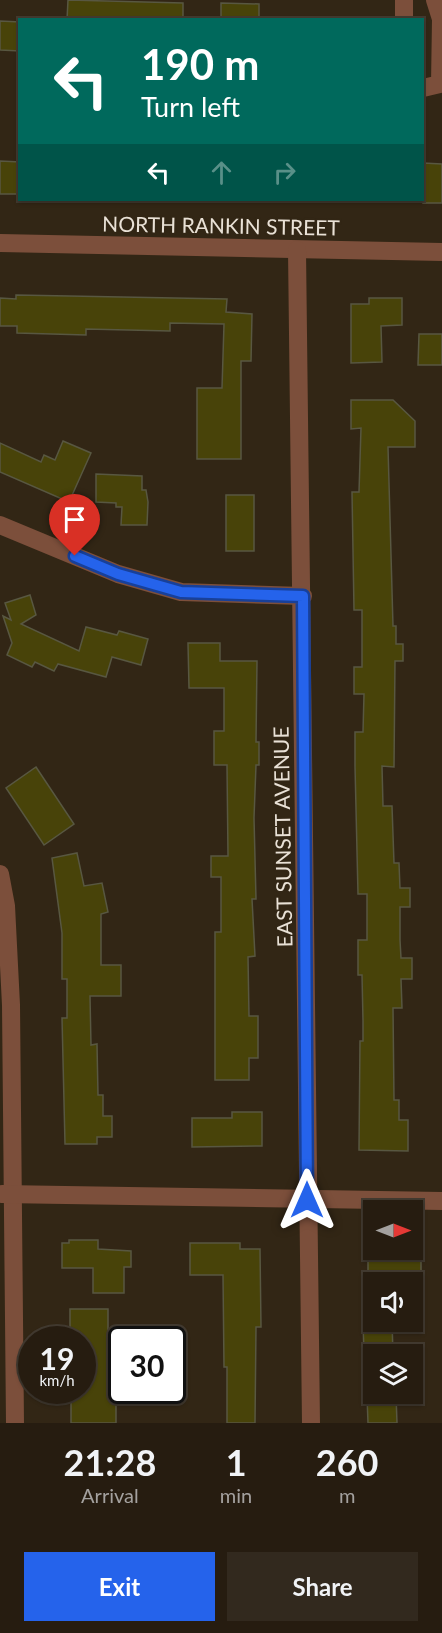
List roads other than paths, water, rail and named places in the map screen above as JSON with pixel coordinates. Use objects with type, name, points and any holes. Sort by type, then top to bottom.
[{"type":"street","points":[[404,0],[404,18]]},
{"type":"street","points":[[424,88],[440,84],[441,19],[435,0]]},
{"type":"street","name":"NORTH RANKIN STREET","points":[[0,243],[442,252]]},
{"type":"street","name":"EAST SUNSET AVENUE","points":[[297,250],[303,596],[307,1200],[311,1423]]},
{"type":"street","points":[[0,525],[118,574],[181,592],[303,596]]},
{"type":"street","points":[[0,874],[6,906],[11,1005],[6,1194],[15,1423]]},
{"type":"street","points":[[6,1194],[442,1201]]}]
